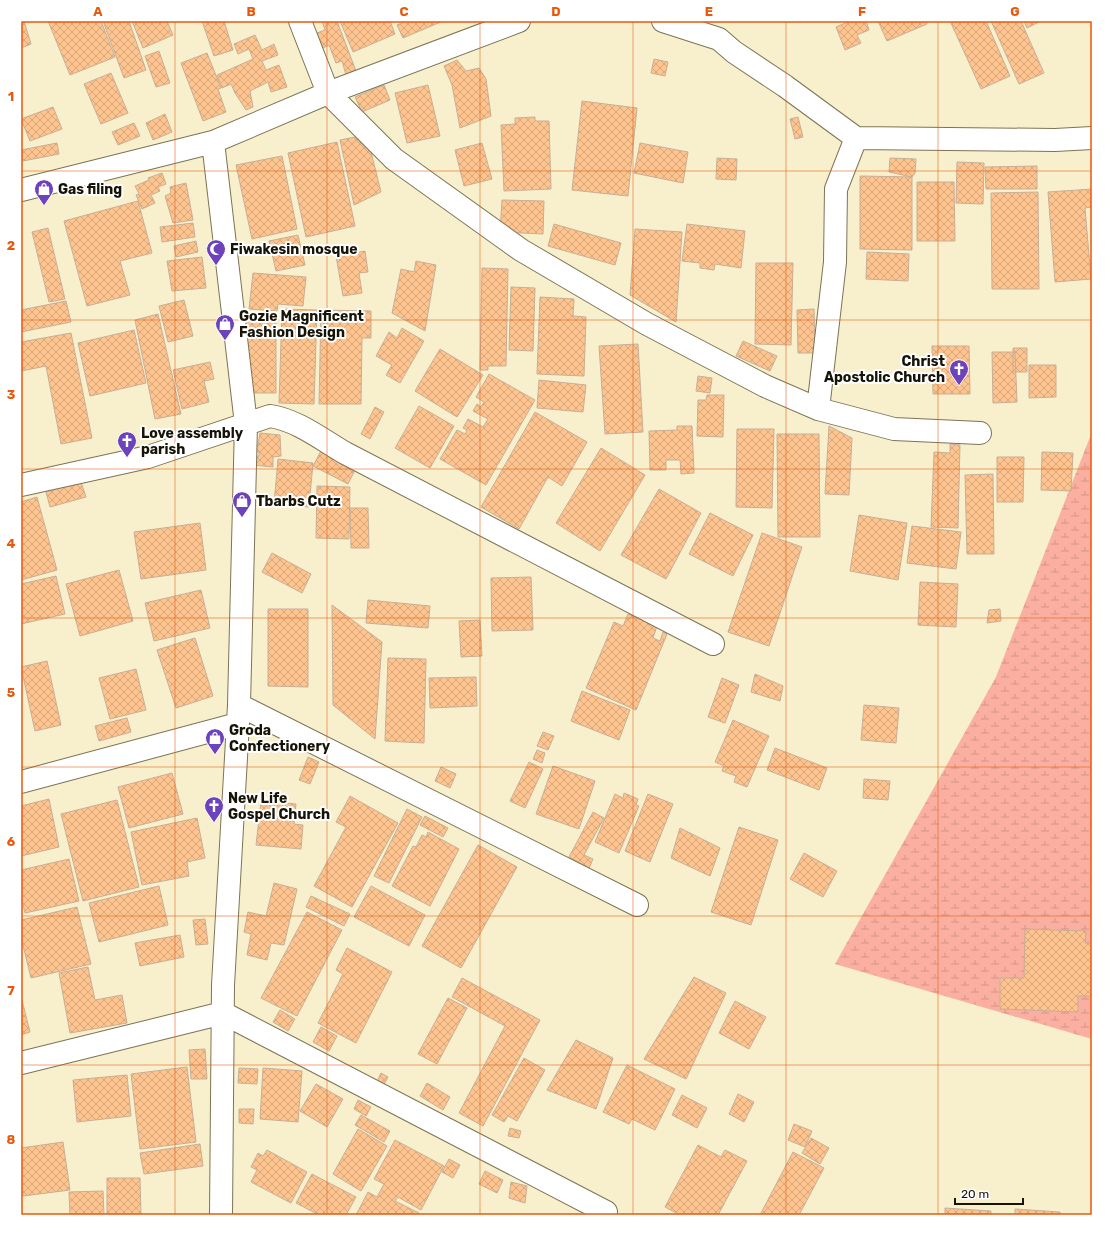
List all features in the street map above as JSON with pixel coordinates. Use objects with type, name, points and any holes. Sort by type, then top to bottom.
[{"type":"street","points":[[300,21],[328,93],[394,159],[521,250],[654,328],[765,386],[818,409],[894,429],[980,433]]},
{"type":"street","points":[[21,190],[213,142],[328,93],[519,21]]},
{"type":"street","points":[[663,21],[717,30],[734,52],[785,86],[856,138],[1055,140],[1092,138]]},
{"type":"street","points":[[818,409],[836,262],[836,189],[856,138]]},
{"type":"street","points":[[213,142],[246,424],[238,715],[222,985],[221,1215]]},
{"type":"street","points":[[21,485],[148,457],[270,416],[280,417],[302,427],[345,453],[713,644]]},
{"type":"street","points":[[21,782],[238,715],[637,905]]},
{"type":"street","points":[[21,1063],[223,1013],[606,1212]]},
{"type":"green space","points":[[1092,432],[1092,1039],[835,964],[996,677]]},
{"type":"building","points":[[21,21],[24,21],[31,44],[21,48]]},
{"type":"building","points":[[48,21],[101,21],[115,57],[70,75]]},
{"type":"building","points":[[103,21],[129,21],[146,70],[124,78]]},
{"type":"building","points":[[132,21],[167,21],[173,35],[143,48]]},
{"type":"building","points":[[202,21],[224,21],[233,50],[214,56]]},
{"type":"building","points":[[322,21],[337,21],[356,71],[346,75],[342,61],[336,63],[329,45],[323,48],[317,33],[325,30]]},
{"type":"building","points":[[340,21],[390,21],[395,34],[353,52]]},
{"type":"building","points":[[406,21],[443,21],[403,38],[397,25]]},
{"type":"building","points":[[850,21],[866,21],[869,30],[857,35],[861,43],[845,50],[836,27]]},
{"type":"building","points":[[878,21],[926,21],[927,24],[887,41]]},
{"type":"building","points":[[950,21],[986,21],[1010,76],[981,89]]},
{"type":"building","points":[[991,21],[1021,21],[1044,73],[1019,84]]},
{"type":"building","points":[[1024,21],[1041,21],[1027,28]]},
{"type":"building","points":[[255,35],[262,50],[274,44],[278,55],[262,61],[266,70],[279,65],[287,87],[271,92],[268,82],[250,91],[253,107],[246,110],[231,84],[222,88],[217,75],[253,59],[249,49],[238,54],[234,44]]},
{"type":"building","points":[[159,51],[170,83],[156,87],[145,56]]},
{"type":"building","points":[[207,53],[221,88],[218,89],[226,112],[203,121],[181,63]]},
{"type":"building","points":[[654,59],[668,62],[665,76],[651,73]]},
{"type":"building","points":[[457,60],[466,71],[479,68],[486,79],[491,116],[460,128],[452,85],[444,66]]},
{"type":"building","points":[[111,73],[128,113],[101,124],[84,84]]},
{"type":"building","points":[[384,85],[390,100],[362,112],[355,97]]},
{"type":"building","points":[[428,85],[440,136],[407,143],[395,93]]},
{"type":"building","points":[[582,101],[637,108],[628,196],[572,190]]},
{"type":"building","points":[[53,107],[62,129],[30,141],[21,119]]},
{"type":"building","points":[[165,114],[172,132],[153,140],[146,123]]},
{"type":"building","points":[[535,117],[535,121],[549,121],[551,189],[504,191],[501,125],[515,124],[515,118]]},
{"type":"building","points":[[798,117],[803,137],[795,139],[790,119]]},
{"type":"building","points":[[134,123],[140,136],[118,145],[112,132]]},
{"type":"building","points":[[355,137],[371,152],[381,192],[354,205],[340,140]]},
{"type":"building","points":[[337,142],[355,226],[306,237],[288,153]]},
{"type":"building","points":[[57,143],[59,154],[23,161],[21,150]]},
{"type":"building","points":[[482,143],[492,179],[464,186],[455,150]]},
{"type":"building","points":[[640,143],[688,152],[683,183],[634,173]]},
{"type":"building","points":[[282,156],[297,229],[252,239],[236,165]]},
{"type":"building","points":[[717,158],[737,159],[736,180],[716,179]]},
{"type":"building","points":[[890,158],[916,159],[915,173],[912,177],[889,172]]},
{"type":"building","points":[[957,162],[984,163],[983,204],[956,203]]},
{"type":"building","points":[[1037,166],[1037,189],[986,189],[985,167]]},
{"type":"building","points":[[162,173],[166,184],[158,187],[160,191],[151,195],[155,203],[142,209],[136,195],[139,194],[135,186],[149,180],[148,178]]},
{"type":"building","points":[[860,176],[912,177],[912,250],[860,249]]},
{"type":"building","points":[[917,182],[954,182],[955,241],[917,241]]},
{"type":"building","points":[[186,183],[193,220],[173,223],[165,196],[171,193],[170,187]]},
{"type":"building","points":[[1092,189],[1092,207],[1085,208],[1091,279],[1055,282],[1048,192]]},
{"type":"building","points":[[1038,192],[1039,289],[992,289],[991,193]]},
{"type":"building","points":[[502,200],[544,201],[543,234],[500,232]]},
{"type":"building","points":[[138,201],[152,253],[120,261],[130,295],[87,306],[64,221]]},
{"type":"building","points":[[193,223],[195,237],[162,242],[160,227]]},
{"type":"building","points":[[554,224],[621,243],[615,265],[548,246]]},
{"type":"building","points":[[687,224],[745,231],[741,268],[715,264],[714,270],[700,268],[700,263],[682,261]]},
{"type":"building","points":[[48,228],[65,299],[49,302],[32,232]]},
{"type":"building","points":[[635,229],[682,232],[676,322],[630,295]]},
{"type":"building","points":[[298,235],[305,265],[276,271],[269,241]]},
{"type":"building","points":[[196,241],[198,252],[176,257],[174,246]]},
{"type":"building","points":[[365,251],[368,272],[359,273],[362,293],[343,296],[336,256]]},
{"type":"building","points":[[867,252],[909,254],[908,281],[866,279]]},
{"type":"building","points":[[202,257],[206,288],[172,291],[167,261]]},
{"type":"building","points":[[416,261],[436,265],[425,331],[392,313],[401,269],[414,272]]},
{"type":"building","points":[[756,263],[793,263],[791,345],[755,344]]},
{"type":"building","points":[[482,268],[508,269],[506,366],[488,366],[488,370],[480,370]]},
{"type":"building","points":[[253,273],[306,277],[303,306],[278,304],[277,311],[249,309]]},
{"type":"building","points":[[511,287],[535,288],[533,351],[509,350]]},
{"type":"building","points":[[540,297],[574,299],[573,316],[586,317],[584,376],[537,374]]},
{"type":"building","points":[[184,300],[193,336],[168,342],[159,306]]},
{"type":"building","points":[[66,301],[71,322],[21,332],[21,310]]},
{"type":"building","points":[[282,309],[317,310],[314,404],[279,403]]},
{"type":"building","points":[[814,309],[815,353],[798,353],[797,310]]},
{"type":"building","points":[[321,310],[371,311],[371,338],[362,338],[361,404],[319,404]]},
{"type":"building","points":[[158,314],[181,414],[155,419],[135,320]]},
{"type":"building","points":[[246,314],[276,314],[276,393],[246,393]]},
{"type":"building","points":[[402,328],[424,341],[400,383],[386,375],[392,365],[376,356],[389,332],[397,338]]},
{"type":"building","points":[[134,330],[146,383],[90,396],[78,343]]},
{"type":"building","points":[[71,333],[92,438],[61,444],[46,366],[21,371],[21,342]]},
{"type":"building","points":[[743,341],[777,356],[770,371],[736,356]]},
{"type":"building","points":[[638,344],[643,432],[605,434],[599,346]]},
{"type":"building","points":[[932,346],[969,346],[970,394],[933,394]]},
{"type":"building","points":[[1013,348],[1027,348],[1027,372],[1013,372]]},
{"type":"building","points":[[440,349],[483,375],[457,417],[415,391]]},
{"type":"building","points":[[992,352],[1015,352],[1017,402],[993,403]]},
{"type":"building","points":[[210,362],[214,379],[204,381],[209,402],[182,409],[173,370]]},
{"type":"building","points":[[1029,365],[1056,365],[1056,397],[1029,398]]},
{"type":"building","points":[[489,374],[535,400],[486,485],[440,459],[457,430],[465,434],[467,430],[463,428],[468,419],[483,427],[488,419],[473,411],[477,404],[481,407],[484,402],[476,397]]},
{"type":"building","points":[[698,376],[712,378],[710,393],[696,391]]},
{"type":"building","points":[[539,380],[586,385],[583,412],[537,408]]},
{"type":"building","points":[[707,395],[724,395],[723,437],[697,436],[698,400],[706,400]]},
{"type":"building","points":[[419,406],[454,426],[430,468],[395,448]]},
{"type":"building","points":[[375,407],[384,412],[370,439],[361,434]]},
{"type":"building","points":[[535,412],[587,442],[562,486],[548,477],[519,529],[481,507]]},
{"type":"building","points":[[677,426],[692,426],[694,473],[681,474],[680,460],[666,460],[666,470],[650,470],[649,431],[677,430]]},
{"type":"building","points":[[829,426],[852,438],[849,495],[825,494]]},
{"type":"building","points":[[737,429],[774,429],[772,508],[736,507]]},
{"type":"building","points":[[260,433],[280,435],[281,456],[273,457],[273,467],[253,465],[253,457],[259,456],[259,452],[253,452],[254,444],[258,445]]},
{"type":"building","points":[[777,434],[819,434],[820,537],[778,537]]},
{"type":"building","points":[[950,444],[960,445],[958,528],[931,527],[934,452],[950,453]]},
{"type":"building","points":[[601,448],[645,475],[600,551],[556,523]]},
{"type":"building","points":[[322,449],[356,468],[348,484],[313,466]]},
{"type":"building","points":[[1042,452],[1073,453],[1071,491],[1041,490]]},
{"type":"building","points":[[997,457],[1024,457],[1023,502],[997,502]]},
{"type":"building","points":[[278,459],[313,463],[309,507],[274,504]]},
{"type":"building","points":[[993,474],[994,554],[967,554],[965,475]]},
{"type":"building","points":[[81,482],[86,497],[50,507],[46,492]]},
{"type":"building","points":[[317,486],[350,487],[349,539],[316,538]]},
{"type":"building","points":[[659,489],[701,513],[666,579],[621,555]]},
{"type":"building","points":[[37,497],[57,570],[21,580],[21,502]]},
{"type":"building","points":[[350,508],[368,508],[369,548],[351,548]]},
{"type":"building","points":[[710,513],[753,535],[733,576],[689,554]]},
{"type":"building","points":[[859,515],[907,523],[898,580],[850,571]]},
{"type":"building","points":[[200,523],[206,570],[141,579],[134,532]]},
{"type":"building","points":[[912,526],[961,532],[956,569],[907,563]]},
{"type":"building","points":[[762,533],[802,547],[769,646],[728,632]]},
{"type":"building","points":[[272,553],[311,574],[302,593],[262,572]]},
{"type":"building","points":[[119,570],[133,621],[80,636],[66,584]]},
{"type":"building","points":[[56,576],[65,614],[21,624],[21,584]]},
{"type":"building","points":[[531,577],[533,630],[492,631],[491,578]]},
{"type":"building","points":[[920,582],[958,584],[956,627],[918,625]]},
{"type":"building","points":[[201,590],[210,628],[154,641],[145,603]]},
{"type":"building","points":[[368,600],[430,606],[428,628],[366,623]]},
{"type":"building","points":[[332,605],[382,642],[375,739],[333,705]]},
{"type":"building","points":[[268,609],[308,609],[308,687],[268,686]]},
{"type":"building","points":[[1000,609],[1001,621],[987,623],[989,610]]},
{"type":"building","points":[[628,614],[657,626],[653,638],[660,641],[663,632],[667,634],[636,710],[586,688],[614,622],[623,626]]},
{"type":"building","points":[[480,620],[482,656],[461,657],[459,621]]},
{"type":"building","points":[[195,638],[213,696],[176,708],[157,650]]},
{"type":"building","points":[[388,658],[426,659],[424,743],[385,741]]},
{"type":"building","points":[[47,661],[61,725],[35,731],[21,667]]},
{"type":"building","points":[[136,669],[146,710],[110,719],[99,678]]},
{"type":"building","points":[[755,674],[783,686],[780,701],[751,692]]},
{"type":"building","points":[[476,677],[477,706],[430,708],[429,678]]},
{"type":"building","points":[[722,678],[739,685],[725,723],[708,717]]},
{"type":"building","points":[[582,691],[630,710],[619,740],[571,721]]},
{"type":"building","points":[[864,705],[899,708],[896,743],[861,740]]},
{"type":"building","points":[[127,718],[131,732],[99,741],[95,726]]},
{"type":"building","points":[[733,720],[769,736],[747,787],[734,782],[736,776],[722,771],[724,766],[715,762]]},
{"type":"building","points":[[543,732],[554,736],[548,750],[537,746]]},
{"type":"building","points":[[775,748],[827,768],[819,790],[767,770]]},
{"type":"building","points":[[537,750],[545,753],[542,763],[533,759]]},
{"type":"building","points":[[308,757],[319,762],[310,784],[299,780]]},
{"type":"building","points":[[529,762],[543,769],[525,808],[510,801]]},
{"type":"building","points":[[553,766],[595,781],[579,829],[536,814]]},
{"type":"building","points":[[441,767],[456,774],[450,788],[435,781]]},
{"type":"building","points":[[172,773],[183,814],[129,828],[118,787]]},
{"type":"building","points":[[864,779],[890,781],[888,800],[863,798]]},
{"type":"building","points":[[624,793],[638,799],[636,805],[639,806],[619,853],[595,842],[615,794],[623,798]]},
{"type":"building","points":[[648,794],[673,804],[650,862],[625,851]]},
{"type":"building","points":[[350,796],[398,823],[352,907],[314,886],[346,827],[336,822]]},
{"type":"building","points":[[49,799],[59,847],[21,856],[21,806]]},
{"type":"building","points":[[117,800],[139,887],[83,901],[61,814]]},
{"type":"building","points":[[261,801],[296,804],[294,824],[303,825],[301,849],[256,845]]},
{"type":"building","points":[[407,809],[422,817],[389,883],[374,876]]},
{"type":"building","points":[[593,812],[604,818],[584,855],[593,859],[589,868],[569,857]]},
{"type":"building","points":[[425,816],[448,828],[443,837],[420,825]]},
{"type":"building","points":[[197,818],[205,858],[187,862],[189,876],[142,885],[131,832]]},
{"type":"building","points":[[739,827],[778,840],[751,925],[711,912]]},
{"type":"building","points":[[680,828],[720,848],[710,876],[671,858]]},
{"type":"building","points":[[428,832],[459,849],[430,906],[392,886],[413,846],[416,847],[422,835],[426,837]]},
{"type":"building","points":[[478,845],[517,867],[461,968],[422,946]]},
{"type":"building","points":[[804,853],[837,871],[823,897],[790,879]]},
{"type":"building","points":[[69,859],[79,901],[25,913],[21,896],[21,870]]},
{"type":"building","points":[[274,883],[297,889],[284,945],[271,943],[267,960],[247,955],[251,934],[244,932],[248,912],[266,916]]},
{"type":"building","points":[[159,886],[168,925],[99,942],[89,903]]},
{"type":"building","points":[[371,886],[425,915],[409,946],[354,917]]},
{"type":"building","points":[[311,896],[350,914],[344,926],[306,907]]},
{"type":"building","points":[[77,907],[91,964],[31,978],[21,937],[21,920]]},
{"type":"building","points":[[307,912],[342,930],[297,1016],[261,998]]},
{"type":"building","points":[[205,919],[208,944],[196,945],[193,920]]},
{"type":"building","points":[[1025,929],[1086,931],[1085,943],[1092,943],[1092,996],[1078,996],[1078,1012],[1000,1009],[1000,978],[1024,978]]},
{"type":"building","points":[[180,935],[184,957],[140,966],[135,943]]},
{"type":"building","points":[[347,948],[392,972],[356,1043],[318,1023],[343,974],[336,970]]},
{"type":"building","points":[[88,967],[95,1000],[122,995],[127,1023],[70,1033],[59,973]]},
{"type":"building","points":[[694,977],[726,993],[686,1079],[644,1059]]},
{"type":"building","points":[[462,978],[540,1020],[483,1126],[459,1113],[505,1026],[452,997]]},
{"type":"building","points":[[21,996],[30,1032],[21,1035]]},
{"type":"building","points":[[448,998],[467,1008],[437,1064],[418,1054]]},
{"type":"building","points":[[735,1001],[766,1017],[749,1049],[719,1033]]},
{"type":"building","points":[[280,1010],[295,1019],[288,1031],[273,1022]]},
{"type":"building","points":[[321,1027],[337,1036],[329,1051],[313,1042]]},
{"type":"building","points":[[576,1040],[613,1058],[596,1109],[547,1090]]},
{"type":"building","points":[[205,1049],[207,1079],[191,1079],[189,1050]]},
{"type":"building","points":[[524,1058],[545,1070],[517,1121],[508,1116],[504,1122],[492,1115]]},
{"type":"building","points":[[627,1065],[675,1089],[655,1130],[632,1119],[629,1124],[603,1112]]},
{"type":"building","points":[[187,1067],[196,1142],[140,1149],[131,1074]]},
{"type":"building","points":[[239,1068],[258,1069],[257,1084],[238,1083]]},
{"type":"building","points":[[263,1068],[302,1071],[298,1122],[260,1119]]},
{"type":"building","points":[[381,1073],[388,1077],[381,1090],[375,1086]]},
{"type":"building","points":[[127,1075],[131,1116],[77,1122],[73,1080]]},
{"type":"building","points":[[427,1083],[450,1097],[443,1110],[420,1096]]},
{"type":"building","points":[[316,1084],[343,1099],[327,1127],[300,1111]]},
{"type":"building","points":[[738,1094],[754,1102],[744,1122],[729,1114]]},
{"type":"building","points":[[682,1095],[707,1108],[697,1128],[672,1115]]},
{"type":"building","points":[[358,1100],[371,1107],[366,1116],[354,1109]]},
{"type":"building","points":[[239,1109],[254,1109],[253,1124],[239,1123]]},
{"type":"building","points":[[361,1115],[390,1131],[384,1142],[355,1125]]},
{"type":"building","points":[[794,1124],[812,1131],[805,1147],[788,1140]]},
{"type":"building","points":[[510,1128],[521,1131],[519,1138],[508,1136]]},
{"type":"building","points":[[358,1129],[387,1146],[361,1191],[333,1174]]},
{"type":"building","points":[[811,1138],[829,1148],[820,1164],[802,1153]]},
{"type":"building","points":[[395,1140],[444,1166],[421,1210],[398,1197],[395,1201],[419,1213],[418,1215],[356,1215],[368,1192],[377,1197],[384,1184],[374,1179]]},
{"type":"building","points":[[63,1142],[70,1190],[23,1196],[21,1184],[21,1148]]},
{"type":"building","points":[[200,1144],[203,1166],[144,1174],[140,1153]]},
{"type":"building","points":[[698,1145],[721,1157],[725,1150],[747,1161],[718,1215],[680,1215],[665,1207]]},
{"type":"building","points":[[267,1150],[307,1172],[291,1203],[251,1182],[257,1170],[251,1167],[258,1153],[263,1156]]},
{"type":"building","points":[[793,1152],[824,1168],[799,1215],[760,1215]]},
{"type":"building","points":[[449,1159],[460,1165],[453,1178],[442,1172]]},
{"type":"building","points":[[485,1171],[503,1180],[497,1193],[479,1184]]},
{"type":"building","points":[[312,1174],[356,1197],[346,1215],[319,1215],[296,1203]]},
{"type":"building","points":[[107,1178],[140,1178],[141,1215],[107,1215]]},
{"type":"building","points":[[511,1182],[527,1186],[525,1203],[509,1198]]},
{"type":"building","points":[[103,1191],[104,1215],[70,1215],[69,1192]]},
{"type":"building","points":[[945,1208],[991,1211],[991,1215],[945,1215]]},
{"type":"building","points":[[1015,1209],[1060,1212],[1060,1215],[1015,1215]]},
{"type":"place","name":"Gas filing","points":[[44,206]]},
{"type":"place","name":"Fiwakesin mosque","points":[[216,266]]},
{"type":"place","name":"Gozie Magnificent Fashion Design","points":[[225,341]]},
{"type":"place","name":"Christ Apostolic Church","points":[[959,386]]},
{"type":"place","name":"Love assembly parish","points":[[127,458]]},
{"type":"place","name":"Tbarbs Cutz","points":[[242,518]]},
{"type":"place","name":"Groda Confectionery","points":[[215,755]]},
{"type":"place","name":"New Life Gospel Church","points":[[214,823]]}]
